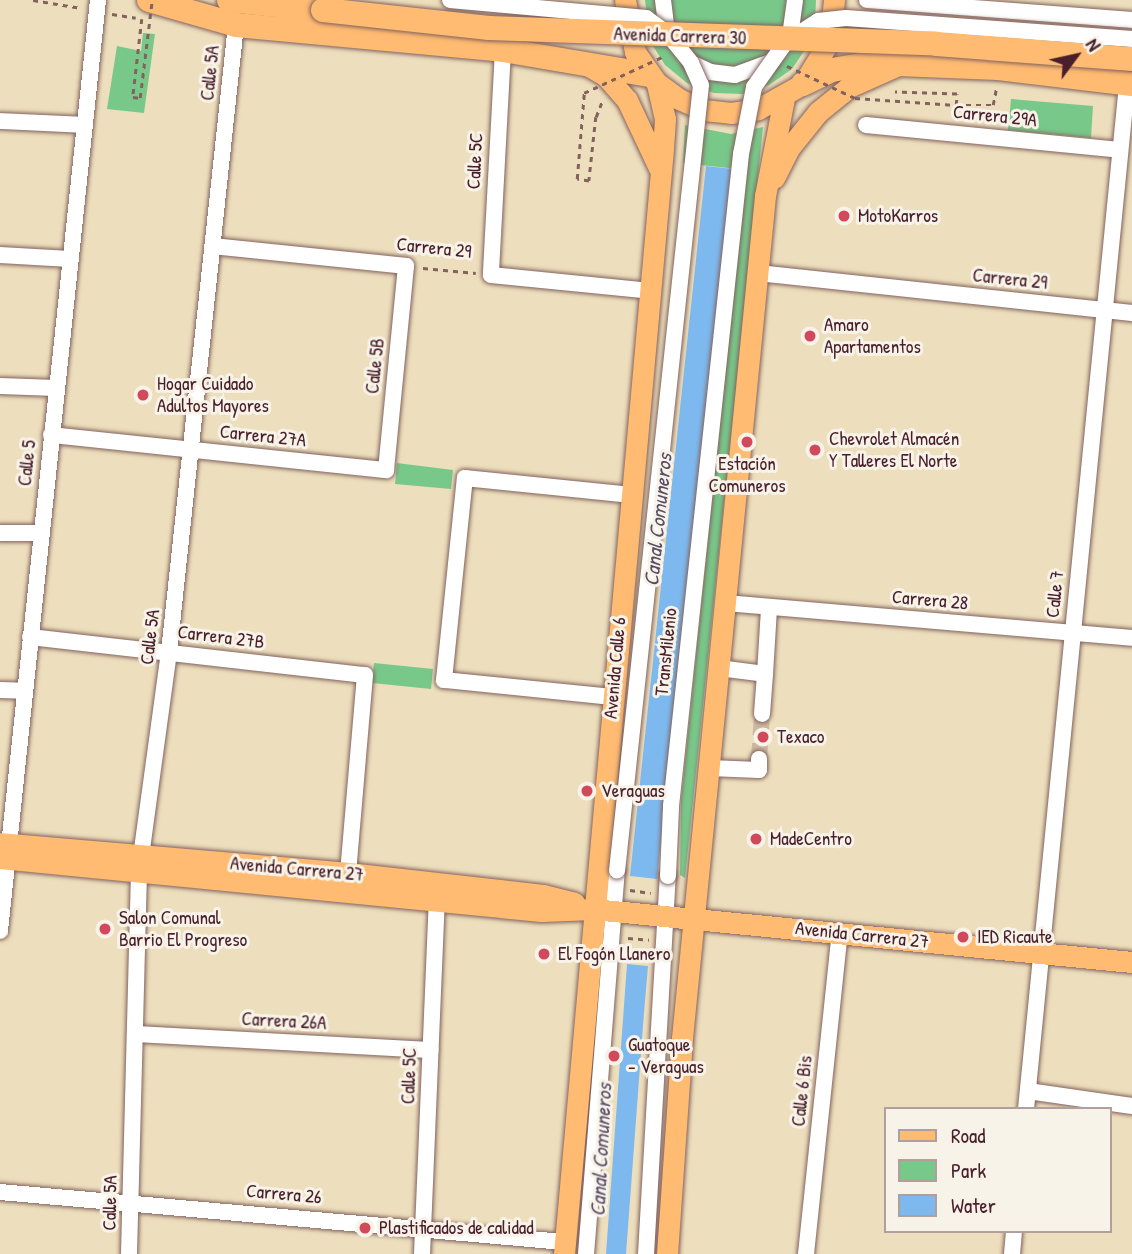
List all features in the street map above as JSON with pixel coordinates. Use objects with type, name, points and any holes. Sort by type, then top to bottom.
[{"type":"highway","name":"Avenida Carrera 30","points":[[229,0],[489,28],[936,44],[1130,76]]},
{"type":"highway","points":[[148,6],[236,25],[503,50],[578,61],[653,79]]},
{"type":"highway","points":[[793,91],[847,66],[998,68],[1130,76]]},
{"type":"main road","name":"Avenida Calle 6","points":[[564,1248],[603,909],[612,697],[665,119],[653,79],[631,39],[625,0]]},
{"type":"main road","points":[[667,1254],[694,919],[765,196],[793,91],[830,40],[834,0]]},
{"type":"main road","points":[[578,61],[606,76],[627,100],[661,173]]},
{"type":"main road","points":[[765,196],[790,147],[818,113],[849,88],[898,65]]},
{"type":"main road","points":[[653,79],[691,104],[732,113],[758,109],[793,91]]},
{"type":"main road","name":"Avenida Carrera 27","points":[[4,851],[140,863],[541,911],[603,909]]},
{"type":"main road","name":"Avenida Carrera 27","points":[[140,863],[348,873],[543,895],[603,909],[1132,962]]},
{"type":"street","name":"Calle 5","points":[[0,932],[4,851],[30,637],[98,0]]},
{"type":"street","name":"TransMilenio","points":[[450,0],[636,15],[667,33],[691,63],[703,95],[617,871],[603,909],[586,1254]]},
{"type":"street","points":[[663,0],[667,33]]},
{"type":"street","name":"TransMilenio","points":[[787,42],[795,0]]},
{"type":"street","points":[[867,0],[1132,20]]},
{"type":"street","name":"TransMilenio","points":[[646,1254],[667,916],[671,806],[741,154],[754,87],[787,42],[818,20],[846,18],[1132,39]]},
{"type":"street","name":"Calle 5A","points":[[130,1254],[140,863],[169,652],[236,25]]},
{"type":"street","name":"Calle 5C","points":[[491,275],[503,50]]},
{"type":"street","name":"TransMilenio","points":[[691,63],[727,75],[750,72],[770,62]]},
{"type":"street","name":"Calle 7","points":[[1026,1107],[1120,150],[1130,76]]},
{"type":"street","points":[[0,121],[85,125]]},
{"type":"street","name":"Carrera 29A","points":[[866,125],[1120,150]]},
{"type":"street","name":"Carrera 29","points":[[213,246],[406,266]]},
{"type":"street","points":[[0,255],[70,259]]},
{"type":"street","name":"Calle 5B","points":[[386,470],[406,266]]},
{"type":"street","name":"Carrera 29","points":[[758,273],[1132,313]]},
{"type":"street","name":"Carrera 29","points":[[491,275],[650,292]]},
{"type":"street","points":[[0,386],[56,388]]},
{"type":"street","name":"Carrera 27A","points":[[51,435],[386,470]]},
{"type":"street","points":[[612,697],[444,680],[465,478],[631,495]]},
{"type":"street","points":[[0,533],[41,533]]},
{"type":"street","name":"Carrera 28","points":[[725,603],[1132,638]]},
{"type":"street","points":[[762,715],[769,608]]},
{"type":"street","name":"Carrera 27B","points":[[30,637],[365,675],[348,873]]},
{"type":"street","points":[[719,668],[765,674]]},
{"type":"street","points":[[0,690],[24,691]]},
{"type":"street","points":[[709,768],[759,770],[759,759]]},
{"type":"street","name":"Calle 5C","points":[[422,1254],[437,899]]},
{"type":"street","name":"Calle 6 Bis","points":[[806,1254],[840,933]]},
{"type":"street","name":"Carrera 26A","points":[[135,1034],[431,1050]]},
{"type":"street","points":[[1028,1091],[1132,1106]]},
{"type":"street","name":"Carrera 26","points":[[0,1192],[131,1201],[423,1229],[564,1248]]},
{"type":"street","points":[[1012,1254],[1014,1233]]},
{"type":"path","points":[[148,6],[141,98],[133,97],[148,6]]},
{"type":"path","points":[[956,105],[993,105],[996,89]]},
{"type":"path","points":[[596,117],[604,97]]},
{"type":"path","name":"Carrera 29","points":[[406,266],[491,275]]},
{"type":"path","points":[[623,889],[662,894]]},
{"type":"path","points":[[619,936],[659,941]]},
{"type":"path","points":[[634,944],[635,938]]},
{"type":"path","points":[[621,958],[654,961]]},
{"type":"green space","points":[[645,0],[816,0],[815,21],[808,45],[792,69],[769,85],[742,94],[714,93],[687,83],[665,65],[650,41]]},
{"type":"green space","points":[[143,33],[155,34],[144,113],[107,109],[117,46],[141,51]]},
{"type":"green space","points":[[1011,99],[1093,106],[1091,138],[1008,130]]},
{"type":"green space","points":[[685,125],[731,134],[763,127],[685,878],[680,875],[681,801],[746,170],[683,163]]},
{"type":"green space","points":[[397,463],[453,470],[451,489],[395,484]]},
{"type":"green space","points":[[374,663],[433,669],[431,689],[372,683]]},
{"type":"water","points":[[706,166],[733,169],[657,879],[630,876]]},
{"type":"water","points":[[627,964],[648,966],[626,1254],[606,1254]]},
{"type":"tunnel","points":[[759,759],[762,714]]},
{"type":"place","name":"MotoKarros","points":[[844,216]]},
{"type":"place","name":"Amaro Apartamentos","points":[[810,336]]},
{"type":"place","name":"Hogar Cuidado Adultos Mayores","points":[[143,395]]},
{"type":"place","name":"Estación Comuneros","points":[[747,442]]},
{"type":"place","name":"Chevrolet Almacén Y Talleres El Norte","points":[[815,450]]},
{"type":"place","name":"Texaco","points":[[763,737]]},
{"type":"place","name":"Veraguas","points":[[587,791]]},
{"type":"place","name":"MadeCentro","points":[[756,839]]},
{"type":"place","name":"Salon Comunal Barrio El Progreso","points":[[105,929]]},
{"type":"place","name":"IED Ricaute","points":[[963,937]]},
{"type":"place","name":"El Fogón Llanero","points":[[544,954]]},
{"type":"place","name":"Guatoque - Veraguas","points":[[614,1056]]},
{"type":"place","name":"Plastificados de calidad","points":[[365,1228]]},
{"type":"water label","name":"Canal Comuneros","points":[[658,520]]},
{"type":"water label","name":"Canal Comuneros","points":[[601,1150]]}]
